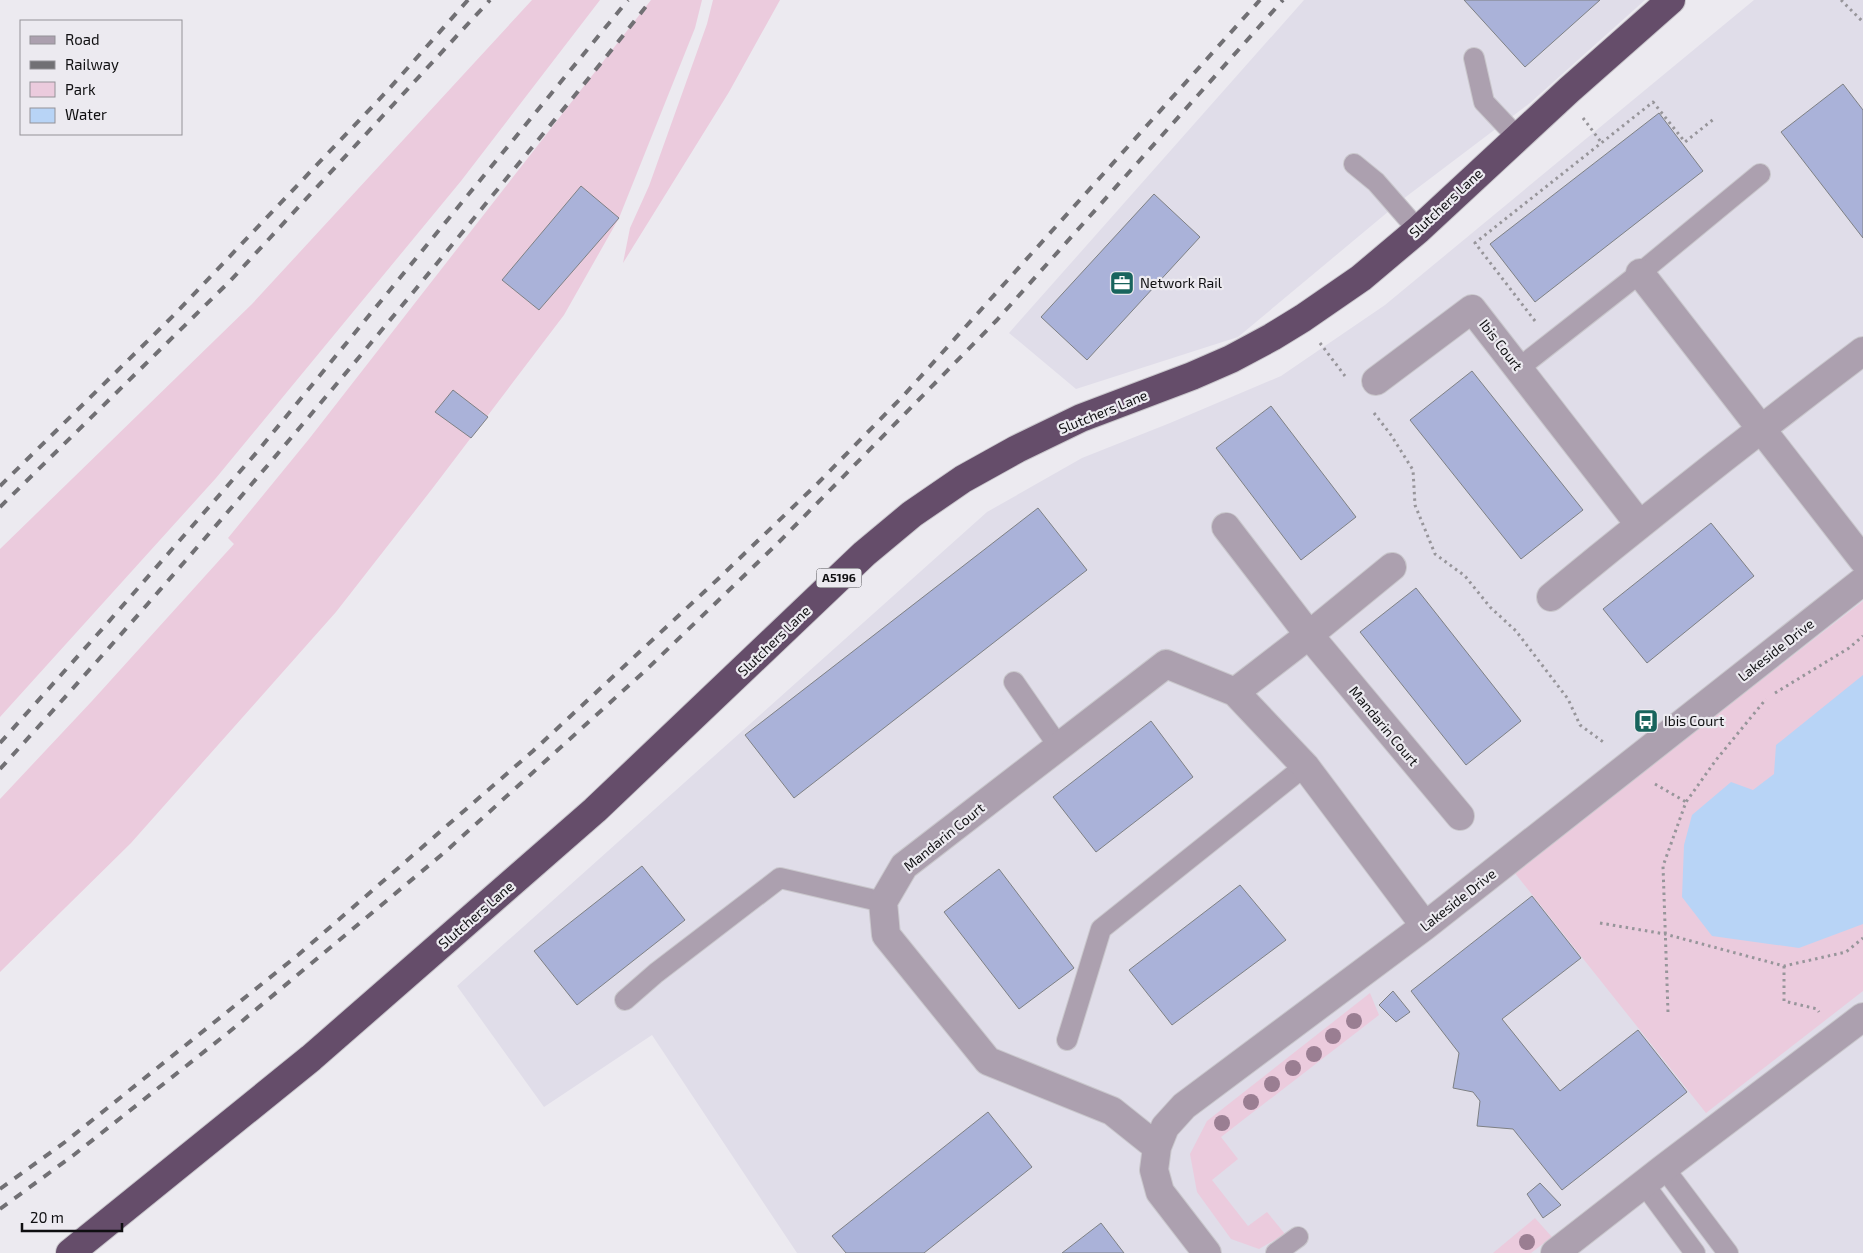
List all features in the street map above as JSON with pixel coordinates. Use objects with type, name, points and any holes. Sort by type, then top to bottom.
[{"type":"highway","name":"Slutchers Lane","points":[[70,1253],[311,1058],[596,810],[864,554],[912,514],[963,479],[1017,449],[1081,418],[1183,380],[1231,358],[1303,318],[1361,278],[1418,230],[1518,137],[1671,0]]},
{"type":"street","points":[[1640,272],[1863,560]]},
{"type":"street","name":"Ibis Court","points":[[1376,381],[1472,309],[1639,524]]},
{"type":"street","points":[[1551,597],[1639,524],[1863,351]]},
{"type":"street","name":"Mandarin Court","points":[[1226,527],[1309,635],[1460,816]]},
{"type":"street","points":[[1235,692],[1392,567]]},
{"type":"street","name":"Lakeside Drive","points":[[1207,1253],[1160,1192],[1154,1170],[1157,1147],[1165,1128],[1184,1106],[1425,926],[1863,582]]},
{"type":"street","name":"Mandarin Court","points":[[883,902],[904,866],[1166,664],[1235,692],[1305,766],[1425,926]]},
{"type":"street","points":[[883,902],[886,935],[988,1061],[1112,1111],[1157,1147]]},
{"type":"street","points":[[1555,1253],[1863,1018]]},
{"type":"lane","points":[[1474,58],[1484,102],[1518,137]]},
{"type":"lane","points":[[1354,164],[1376,182],[1418,230]]},
{"type":"lane","points":[[1519,368],[1760,174]]},
{"type":"lane","points":[[1014,682],[1059,746]]},
{"type":"lane","points":[[1066,1040],[1101,929],[1305,766]]},
{"type":"lane","points":[[625,1000],[656,973],[780,878],[883,902]]},
{"type":"lane","points":[[1654,1176],[1695,1253]]},
{"type":"lane","points":[[1654,1176],[1728,1253]]},
{"type":"lane","points":[[1276,1253],[1298,1237]]},
{"type":"path","points":[[1841,0],[1863,22]]},
{"type":"path","points":[[1551,341],[1475,242],[1653,102],[1685,142],[1715,118]]},
{"type":"path","points":[[1578,111],[1601,142]]},
{"type":"path","points":[[1303,318],[1315,337],[1349,381]]},
{"type":"path","points":[[1372,410],[1412,470],[1415,505],[1435,554],[1465,576],[1490,608],[1516,631],[1568,699],[1580,725],[1632,764],[1657,786],[1686,802]]},
{"type":"path","points":[[1668,1012],[1663,866],[1686,802],[1716,760],[1769,696],[1849,648],[1863,636]]},
{"type":"path","points":[[1600,923],[1665,934],[1784,966],[1846,952],[1863,938]]},
{"type":"shaded area","points":[[1304,0],[1645,0],[1530,103],[1407,196],[1238,337],[1076,389],[1009,333]]},
{"type":"shaded area","points":[[1754,0],[1863,0],[1863,1253],[797,1253],[652,1035],[544,1107],[457,986],[987,512],[1082,458],[1281,376],[1385,305]]},
{"type":"green space","points":[[532,0],[600,0],[461,181],[216,478],[0,717],[0,549],[252,304]]},
{"type":"green space","points":[[651,0],[702,0],[695,28],[619,218],[564,315],[336,612],[131,843],[0,972],[0,799],[92,701],[234,544],[228,538],[309,439]]},
{"type":"green space","points":[[713,0],[780,0],[729,92],[623,263],[630,228],[649,186],[707,24]]},
{"type":"green space","points":[[1863,601],[1863,991],[1706,1113],[1514,872]]},
{"type":"green space","points":[[1370,993],[1379,1015],[1221,1137],[1238,1159],[1212,1180],[1248,1226],[1267,1212],[1285,1234],[1259,1249],[1231,1239],[1197,1192],[1190,1154],[1207,1121]]},
{"type":"green space","points":[[1535,1218],[1552,1237],[1531,1253],[1493,1253]]},
{"type":"water","points":[[1863,675],[1863,924],[1799,948],[1712,936],[1682,897],[1684,845],[1692,815],[1731,782],[1753,790],[1774,774],[1776,745]]},
{"type":"building","points":[[1464,0],[1600,0],[1525,67]]},
{"type":"building","points":[[1843,84],[1863,110],[1863,238],[1781,132]]},
{"type":"building","points":[[1659,113],[1703,171],[1535,302],[1490,244]]},
{"type":"building","points":[[581,186],[619,218],[539,310],[502,280]]},
{"type":"building","points":[[1154,194],[1200,237],[1087,360],[1041,317]]},
{"type":"building","points":[[1472,371],[1583,510],[1521,559],[1410,420]]},
{"type":"building","points":[[453,390],[488,417],[471,438],[435,412]]},
{"type":"building","points":[[1271,406],[1356,517],[1301,560],[1216,448]]},
{"type":"building","points":[[1038,508],[1087,570],[794,798],[745,735]]},
{"type":"building","points":[[1711,523],[1754,576],[1647,663],[1603,609]]},
{"type":"building","points":[[1416,588],[1521,721],[1466,765],[1360,632]]},
{"type":"building","points":[[1151,721],[1193,777],[1096,852],[1053,797]]},
{"type":"building","points":[[642,866],[685,920],[577,1005],[534,951]]},
{"type":"building","points":[[999,869],[1074,968],[1019,1009],[944,912]]},
{"type":"building","points":[[1240,885],[1286,940],[1172,1025],[1129,970]]},
{"type":"building","points":[[1532,896],[1581,958],[1502,1019],[1560,1091],[1638,1030],[1687,1092],[1562,1190],[1513,1129],[1477,1126],[1480,1101],[1473,1092],[1453,1088],[1459,1053],[1411,991]]},
{"type":"building","points":[[1393,991],[1410,1012],[1396,1022],[1379,1005]]},
{"type":"building","points":[[988,1112],[1032,1167],[924,1253],[846,1253],[832,1236]]},
{"type":"building","points":[[1540,1183],[1561,1205],[1543,1218],[1527,1194]]},
{"type":"building","points":[[1101,1223],[1124,1253],[1062,1253]]},
{"type":"railway","points":[[0,486],[174,315],[389,89],[468,0]]},
{"type":"railway","points":[[0,507],[231,280],[490,0]]},
{"type":"railway","points":[[0,743],[257,452],[628,0]]},
{"type":"railway","points":[[0,769],[123,632],[303,424],[421,283],[651,0]]},
{"type":"railway","points":[[0,1189],[65,1142],[298,955],[533,751],[718,579],[818,483],[905,394],[1260,0]]},
{"type":"railway","points":[[0,1209],[75,1154],[229,1032],[445,852],[646,670],[778,543],[997,320],[1283,0]]},
{"type":"place","name":"Network Rail","points":[[1122,283]]},
{"type":"place","name":"Ibis Court","points":[[1646,721]]}]
